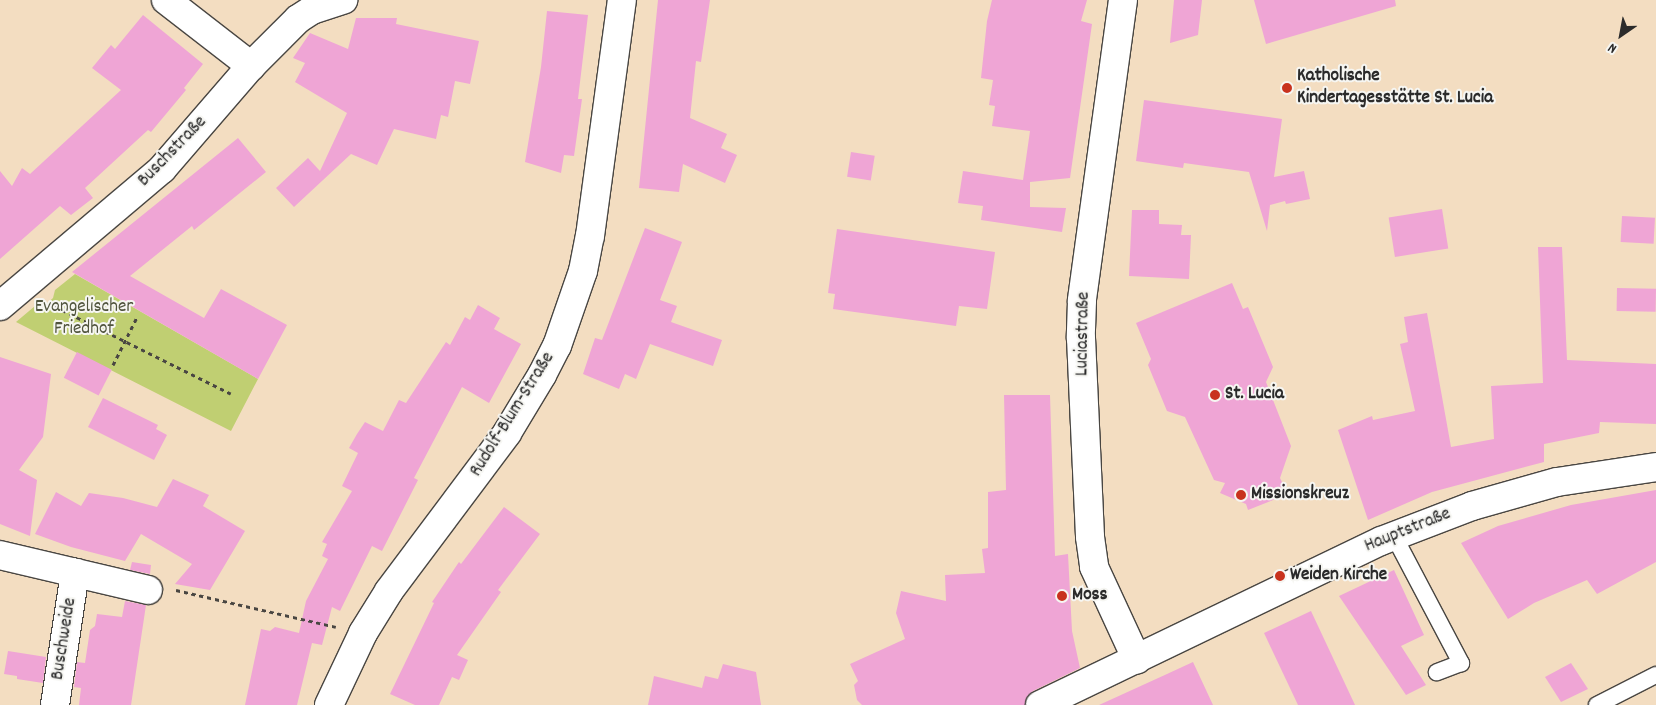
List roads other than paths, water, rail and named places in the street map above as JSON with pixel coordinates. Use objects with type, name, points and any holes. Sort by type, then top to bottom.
[{"type":"street","points":[[166,0],[250,66]]},
{"type":"street","name":"Buschstraße","points":[[0,306],[162,169],[250,66],[298,19],[312,10],[343,0]]},
{"type":"street","name":"Rudolf-Blum-Straße","points":[[329,705],[363,633],[410,560],[507,432],[542,376],[557,346],[572,308],[590,236],[622,0]]},
{"type":"street","name":"Luciastraße","points":[[1123,0],[1082,301],[1081,338],[1090,537],[1094,567],[1137,660]]},
{"type":"street","name":"Hauptstraße","points":[[1040,705],[1394,536],[1472,506],[1557,482],[1656,467]]},
{"type":"street","name":"Buschweide","points":[[0,555],[148,590]]},
{"type":"street","name":"Buschweide","points":[[55,705],[75,572]]},
{"type":"lane","points":[[1394,536],[1461,662],[1437,672]]},
{"type":"lane","points":[[1596,705],[1656,675]]},
{"type":"place","name":"Katholische Kindertagesstätte St. Lucia","points":[[1287,88]]},
{"type":"place","name":"St. Lucia","points":[[1215,395]]},
{"type":"place","name":"Missionskreuz","points":[[1241,495]]},
{"type":"place","name":"Weiden Kirche","points":[[1280,576]]},
{"type":"place","name":"Moss","points":[[1062,596]]},
{"type":"park label","name":"Evangelischer Friedhof","points":[[84,319]]}]
